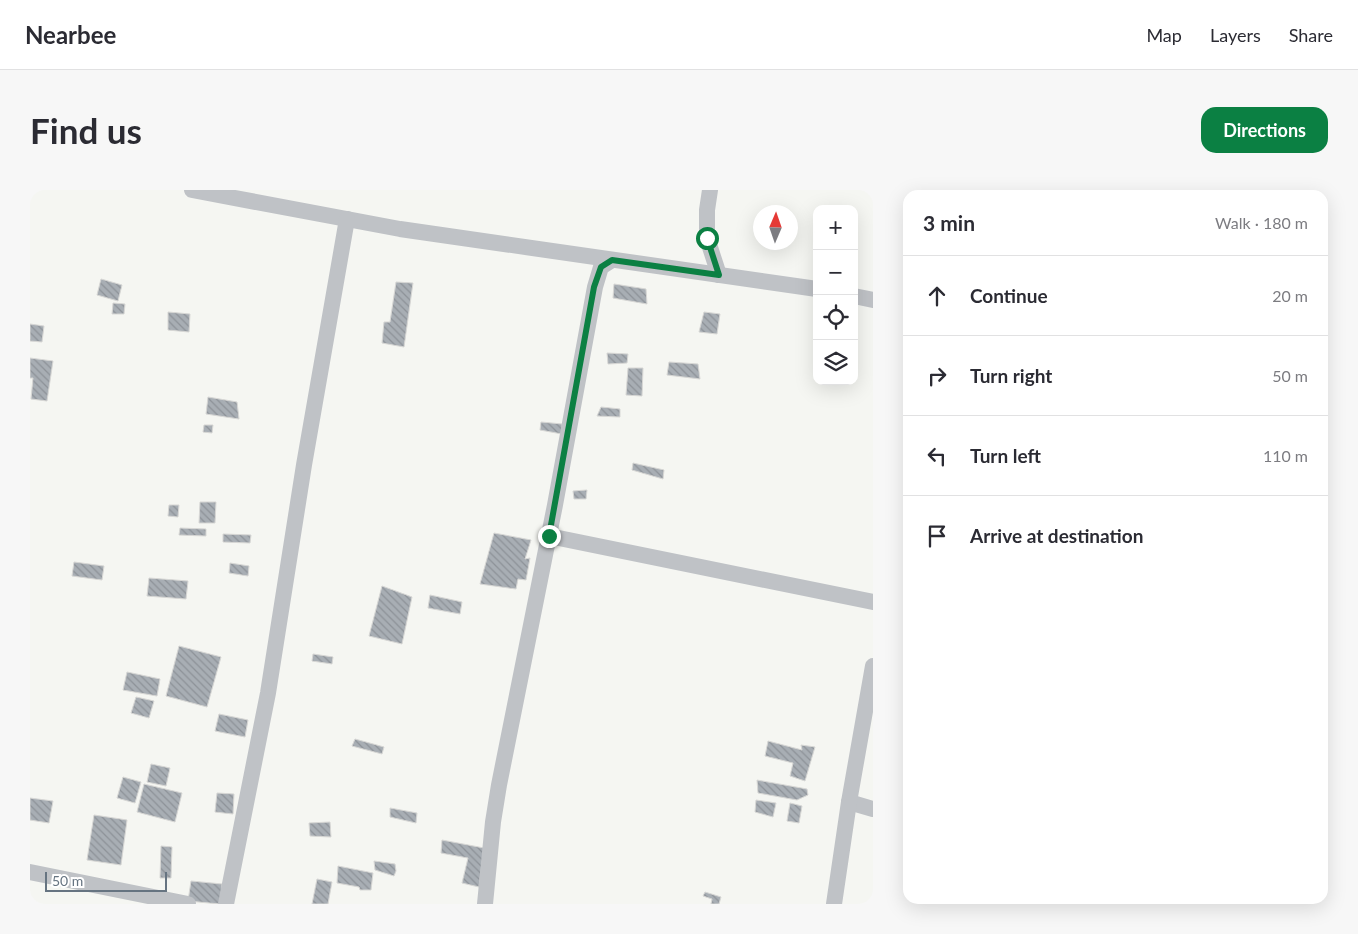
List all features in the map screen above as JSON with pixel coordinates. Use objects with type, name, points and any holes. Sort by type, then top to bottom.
[{"type":"street","points":[[192,190],[220,193],[400,229],[813,288]]},
{"type":"street","points":[[710,190],[707,210],[707,238],[719,275]]},
{"type":"street","points":[[226,904],[268,693],[304,465],[347,219]]},
{"type":"street","points":[[485,904],[497,794],[549,536],[594,287],[601,267],[612,260]]},
{"type":"street","points":[[858,297],[873,300]]},
{"type":"street","points":[[549,536],[873,602]]},
{"type":"street","points":[[834,904],[849,802],[873,666]]},
{"type":"street","points":[[849,802],[873,808]]},
{"type":"street","points":[[30,872],[188,904]]},
{"type":"building","points":[[101,279],[122,285],[118,301],[97,295]]},
{"type":"building","points":[[396,282],[413,283],[404,347],[382,343],[384,322],[390,322]]},
{"type":"building","points":[[614,284],[646,289],[647,304],[613,298]]},
{"type":"building","points":[[113,303],[125,304],[124,314],[112,314]]},
{"type":"building","points":[[168,312],[190,314],[189,332],[168,330]]},
{"type":"building","points":[[704,312],[720,314],[717,334],[699,332]]},
{"type":"building","points":[[30,324],[44,326],[42,342],[30,341]]},
{"type":"building","points":[[607,353],[628,354],[627,363],[608,364]]},
{"type":"building","points":[[30,358],[53,361],[47,401],[31,399],[33,378],[30,378]]},
{"type":"building","points":[[669,362],[698,364],[700,379],[667,375]]},
{"type":"building","points":[[628,368],[643,368],[642,396],[626,395]]},
{"type":"building","points":[[208,397],[237,402],[239,419],[206,414]]},
{"type":"building","points":[[601,407],[620,409],[620,417],[597,416]]},
{"type":"building","points":[[541,422],[562,424],[562,434],[540,430]]},
{"type":"building","points":[[204,425],[213,425],[212,433],[203,432]]},
{"type":"building","points":[[633,463],[664,470],[663,479],[632,470]]},
{"type":"building","points":[[587,490],[586,499],[574,499],[573,491]]},
{"type":"building","points":[[200,502],[216,502],[215,523],[199,523]]},
{"type":"building","points":[[169,505],[179,505],[178,517],[168,516]]},
{"type":"building","points":[[180,528],[206,529],[206,536],[179,535]]},
{"type":"building","points":[[494,533],[531,540],[525,559],[530,558],[526,580],[518,579],[516,589],[480,584]]},
{"type":"building","points":[[223,534],[251,535],[250,543],[223,542]]},
{"type":"building","points":[[74,562],[104,566],[102,580],[72,576]]},
{"type":"building","points":[[230,563],[249,566],[248,576],[229,573]]},
{"type":"building","points":[[149,578],[188,581],[186,599],[147,596]]},
{"type":"building","points":[[382,586],[412,597],[402,644],[369,636]]},
{"type":"building","points":[[430,595],[462,602],[460,614],[428,608]]},
{"type":"building","points":[[179,646],[221,657],[207,707],[166,696]]},
{"type":"building","points":[[313,654],[333,657],[332,664],[312,661]]},
{"type":"building","points":[[127,672],[160,679],[157,696],[123,690]]},
{"type":"building","points":[[136,697],[154,701],[149,718],[131,713]]},
{"type":"building","points":[[219,714],[248,720],[245,737],[215,731]]},
{"type":"building","points":[[355,739],[384,747],[382,754],[352,746]]},
{"type":"building","points":[[768,741],[802,750],[801,745],[815,747],[805,781],[790,776],[793,763],[765,756]]},
{"type":"building","points":[[151,764],[170,768],[166,786],[147,782]]},
{"type":"building","points":[[123,777],[141,782],[135,803],[117,798]]},
{"type":"building","points":[[757,780],[807,789],[808,795],[797,800],[758,793]]},
{"type":"building","points":[[144,784],[182,793],[175,822],[137,812]]},
{"type":"building","points":[[217,793],[234,794],[233,814],[215,812]]},
{"type":"building","points":[[30,798],[53,801],[49,823],[30,820]]},
{"type":"building","points":[[756,800],[776,803],[773,817],[755,812]]},
{"type":"building","points":[[790,803],[802,806],[799,823],[787,821]]},
{"type":"building","points":[[390,808],[417,813],[416,823],[390,817]]},
{"type":"building","points":[[94,815],[127,820],[121,865],[87,860]]},
{"type":"building","points":[[330,822],[331,837],[310,836],[309,823]]},
{"type":"building","points":[[442,840],[484,848],[479,887],[462,883],[468,858],[441,853]]},
{"type":"building","points":[[161,846],[172,847],[171,878],[160,878]]},
{"type":"building","points":[[374,861],[395,864],[396,871],[394,876],[375,870]]},
{"type":"building","points":[[338,866],[373,873],[371,890],[360,890],[359,887],[337,883]]},
{"type":"building","points":[[317,879],[332,882],[328,904],[312,904]]},
{"type":"building","points":[[191,881],[222,884],[220,904],[188,901]]},
{"type":"building","points":[[705,892],[721,897],[719,904],[711,904],[712,899],[703,896]]},
{"type":"route","points":[[549,536],[594,287],[601,267],[612,260],[719,275],[707,238]]}]
